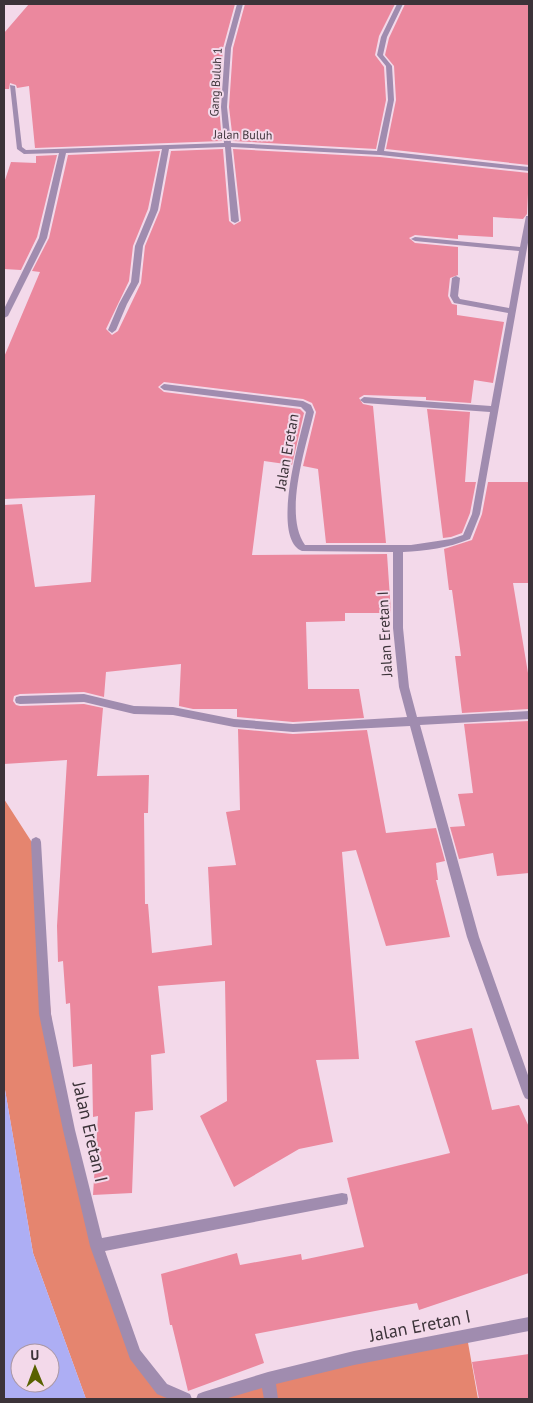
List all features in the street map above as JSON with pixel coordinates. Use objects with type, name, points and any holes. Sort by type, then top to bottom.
[{"type":"street","name":"Gang Buluh 1","points":[[235,221],[230,145],[226,132],[224,106],[227,56],[240,4]]},
{"type":"street","points":[[380,153],[391,100],[389,66],[380,56],[384,37],[400,4]]},
{"type":"street","name":"Jalan Buluh","points":[[12,86],[19,148],[24,152],[230,145],[380,153],[529,169]]},
{"type":"street","points":[[112,330],[122,304],[135,282],[139,246],[154,210],[166,148]]},
{"type":"street","points":[[4,316],[43,238],[63,152]]},
{"type":"street","points":[[398,548],[451,543],[467,537],[476,514],[529,218]]},
{"type":"street","points":[[415,239],[523,250]]},
{"type":"street","points":[[456,278],[454,296],[457,301],[512,311]]},
{"type":"street","name":"Jalan Eretan","points":[[164,387],[303,404],[308,407],[310,412],[290,511],[297,544],[302,548],[398,548]]},
{"type":"street","points":[[364,400],[494,409]]},
{"type":"street","name":"Jalan Eretan I","points":[[398,548],[398,628],[404,686],[473,937],[529,1094]]},
{"type":"street","points":[[20,700],[84,698],[134,710],[173,711],[234,722],[293,728],[415,723],[529,714]]},
{"type":"street","name":"Jalan Eretan I","points":[[36,842],[45,1014],[69,1130],[97,1246],[135,1354],[162,1389],[185,1399]]},
{"type":"street","points":[[97,1246],[342,1199]]},
{"type":"street","name":"Jalan Eretan I","points":[[202,1399],[268,1379],[354,1358],[529,1324]]},
{"type":"street","points":[[268,1379],[271,1399]]},
{"type":"shaded area","points":[[4,799],[33,844],[57,1071],[69,1130],[135,1354],[162,1389],[185,1399],[86,1399],[33,1253],[4,1084]]},
{"type":"shaded area","points":[[467,1337],[478,1399],[207,1399]]},
{"type":"water","points":[[4,1084],[33,1253],[86,1399],[4,1399]]},
{"type":"building","points":[[29,4],[235,4],[223,48],[219,107],[222,141],[35,148],[29,86],[17,88],[16,85],[10,83],[9,89],[4,89],[4,33]]},
{"type":"building","points":[[245,4],[395,4],[379,36],[375,55],[384,67],[386,100],[376,149],[233,141],[229,107],[233,48]]},
{"type":"building","points":[[405,4],[529,4],[529,165],[386,149],[396,100],[394,66],[385,55],[389,38]]},
{"type":"building","points":[[223,149],[229,221],[234,225],[241,221],[233,149],[380,157],[529,173],[527,214],[523,219],[493,217],[493,237],[458,235],[458,239],[415,235],[409,238],[415,243],[458,247],[458,275],[450,278],[448,296],[452,304],[457,305],[457,315],[504,322],[493,383],[474,380],[471,403],[426,400],[426,397],[364,395],[359,398],[363,404],[373,406],[386,543],[326,543],[318,469],[303,466],[316,412],[312,403],[303,399],[164,382],[158,387],[164,392],[300,409],[304,413],[292,465],[264,461],[252,555],[387,554],[391,613],[345,613],[345,621],[306,622],[308,689],[359,689],[364,718],[293,722],[237,717],[237,709],[193,709],[179,706],[181,664],[106,672],[104,697],[84,692],[20,694],[14,696],[13,701],[16,705],[20,706],[84,704],[103,708],[97,776],[149,775],[148,813],[144,813],[145,904],[148,904],[152,953],[212,945],[208,867],[236,865],[226,812],[240,810],[238,729],[293,734],[367,730],[386,833],[436,828],[445,861],[436,863],[438,880],[436,880],[450,937],[386,946],[356,850],[342,852],[359,1059],[316,1060],[333,1142],[299,1149],[234,1187],[200,1116],[227,1101],[225,981],[158,986],[165,1053],[151,1055],[153,1110],[135,1112],[132,1193],[93,1195],[98,1116],[93,1117],[92,1064],[73,1067],[70,1003],[66,1004],[63,961],[58,962],[57,926],[67,760],[4,764],[4,505],[22,504],[35,587],[91,582],[95,495],[4,499],[4,357],[40,272],[32,271],[49,238],[68,155],[160,151],[148,209],[133,246],[129,281],[106,329],[112,335],[118,331],[141,283],[145,246],[160,210],[171,151]]},
{"type":"building","points":[[57,155],[37,237],[21,270],[4,269],[4,183],[11,162],[36,163],[36,156]]},
{"type":"building","points":[[427,409],[470,412],[465,482],[476,482],[470,513],[462,533],[451,537],[443,538]]},
{"type":"building","points":[[488,482],[529,482],[529,583],[513,583],[529,679],[529,709],[462,713],[455,656],[461,656],[444,549],[472,540],[482,514]]},
{"type":"building","points":[[529,721],[529,873],[497,876],[493,853],[459,859],[450,827],[465,826],[458,794],[473,793],[464,724]]},
{"type":"building","points":[[472,1028],[492,1110],[519,1105],[529,1127],[529,1273],[419,1310],[417,1303],[255,1334],[264,1363],[188,1391],[172,1325],[170,1325],[161,1274],[237,1253],[240,1265],[301,1254],[302,1260],[364,1247],[347,1178],[450,1153],[415,1041]]},
{"type":"building","points":[[529,1354],[529,1399],[479,1399],[472,1362]]}]
